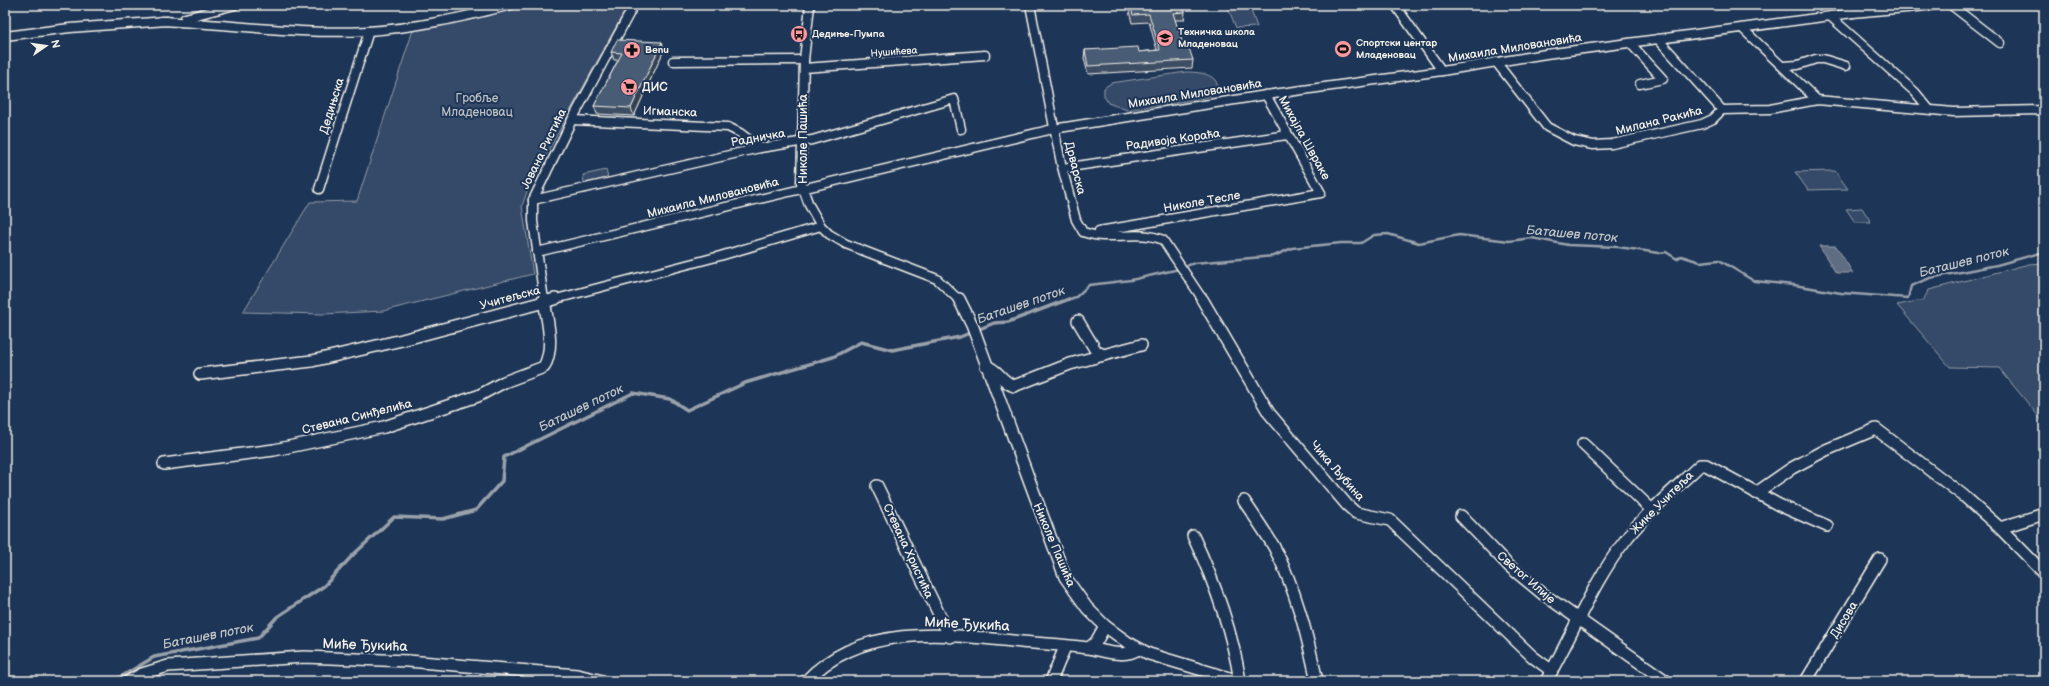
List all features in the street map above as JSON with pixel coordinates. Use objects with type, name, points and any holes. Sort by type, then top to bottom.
[{"type":"street","points":[[5,36],[194,17],[235,5]]},
{"type":"street","points":[[161,21],[369,31],[427,24],[511,5]]},
{"type":"street","name":"Јована Ристића","points":[[550,340],[533,221],[533,200],[572,120],[634,5]]},
{"type":"street","name":"Николе Пашића","points":[[810,5],[804,64],[801,142],[802,188],[821,226],[829,234],[846,244],[937,279],[958,298],[972,325],[1065,577],[1087,608],[1105,626],[1138,649],[1149,654],[1240,681]]},
{"type":"street","name":"Дрварска","points":[[1030,5],[1053,129],[1074,213],[1081,229],[1087,233]]},
{"type":"street","points":[[1396,5],[1442,71]]},
{"type":"street","points":[[1844,5],[1853,13]]},
{"type":"street","name":"Михаила Миловановића","points":[[537,252],[1053,129],[1266,95],[1658,39],[1853,13],[1938,5]]},
{"type":"street","points":[[1951,5],[2000,43]]},
{"type":"street","points":[[222,24],[215,21],[214,17],[223,9]]},
{"type":"street","points":[[1831,16],[1915,92],[1929,109]]},
{"type":"street","points":[[1742,28],[1817,100]]},
{"type":"street","name":"Дедињска","points":[[319,189],[369,31]]},
{"type":"street","points":[[1658,39],[1722,110],[1775,109],[1798,106],[1817,100],[1954,112],[2044,110]]},
{"type":"street","points":[[1630,43],[1663,80],[1640,84]]},
{"type":"street","name":"Нушићева","points":[[673,62],[804,64],[985,55]]},
{"type":"street","points":[[1783,66],[1798,65],[1816,59],[1823,59],[1846,66]]},
{"type":"street","name":"Милана Ракића","points":[[1496,62],[1547,127],[1562,136],[1581,143],[1612,144],[1702,124],[1713,120],[1722,110]]},
{"type":"street","name":"Михајла Швраке","points":[[1266,95],[1287,135],[1321,193]]},
{"type":"street","name":"Радничка","points":[[533,200],[760,148],[801,142],[954,99],[961,129]]},
{"type":"street","name":"Игманска","points":[[572,120],[728,127],[740,133],[760,148]]},
{"type":"street","name":"Радивоја Кораћа","points":[[1063,168],[1287,135]]},
{"type":"street","name":"Николе Тесле","points":[[1087,233],[1321,193]]},
{"type":"street","name":"Учитељска","points":[[200,374],[312,361],[544,303],[720,256],[821,226]]},
{"type":"street","name":"Чика Љубина","points":[[1087,233],[1093,236],[1130,238],[1158,236],[1163,240],[1212,314],[1243,367],[1257,395],[1269,413],[1347,505],[1356,513],[1390,520],[1533,657],[1549,676]]},
{"type":"street","points":[[1078,321],[1096,351],[1103,355]]},
{"type":"street","name":"Стевана Синђелића","points":[[164,464],[274,450],[391,424],[478,396],[504,382],[544,367],[549,357],[550,340]]},
{"type":"street","points":[[986,366],[993,368],[1005,384],[1014,386],[1055,369],[1141,345]]},
{"type":"street","points":[[1756,493],[1792,468],[1826,450],[1876,429],[1964,496],[2000,528],[2044,573]]},
{"type":"street","points":[[1583,444],[1652,510]]},
{"type":"street","name":"Жике Учитеља","points":[[1549,676],[1596,585],[1618,549],[1652,510],[1700,465],[1706,465],[1756,493],[1827,526]]},
{"type":"street","name":"Стевана Христића","points":[[877,486],[950,636]]},
{"type":"street","points":[[1244,501],[1271,542],[1289,581],[1303,624],[1317,681]]},
{"type":"street","points":[[2000,528],[2044,514]]},
{"type":"street","name":"Светог Илије","points":[[1461,516],[1508,566],[1578,620]]},
{"type":"street","points":[[1193,536],[1216,585],[1232,640],[1240,681]]},
{"type":"street","name":"Дисова","points":[[1806,681],[1880,558]]},
{"type":"street","points":[[1578,620],[1666,681]]},
{"type":"street","points":[[1089,648],[1096,642],[1105,626]]},
{"type":"street","name":"Миће Ђукића","points":[[806,681],[828,660],[868,642],[903,637],[950,636],[980,638],[1089,648],[1121,654],[1138,649]]},
{"type":"street","points":[[1051,681],[1065,647]]},
{"type":"street","name":"Миће Ђукића","points":[[129,681],[142,674],[168,666],[304,657],[416,662],[577,675],[603,681]]},
{"type":"green space","name":"Гробље Младеновац","points":[[529,5],[628,5],[529,186],[522,206],[533,274],[383,311],[323,314],[243,312],[310,202],[357,201],[413,30]]},
{"type":"green space","points":[[1227,5],[1249,5],[1257,27],[1236,28]]},
{"type":"green space","points":[[1186,72],[1208,75],[1213,78],[1217,87],[1216,93],[1205,98],[1127,110],[1108,103],[1104,96],[1104,88],[1111,83]]},
{"type":"green space","points":[[606,170],[608,178],[584,183],[583,175]]},
{"type":"green space","points":[[1835,171],[1848,189],[1808,190],[1795,172]]},
{"type":"green space","points":[[1862,208],[1871,222],[1855,222],[1846,209]]},
{"type":"green space","points":[[2044,263],[2044,423],[1999,368],[1950,367],[1897,305],[1923,300],[1929,290],[2029,264]]},
{"type":"shaded area","points":[[1819,246],[1836,246],[1853,273],[1836,273]]},
{"type":"building","name":"Техничка школа Младеновац","points":[[1130,5],[1183,5],[1185,12],[1173,13],[1184,48],[1189,48],[1193,60],[1088,66],[1085,50],[1138,47],[1139,52],[1160,50],[1149,14],[1133,15]]},
{"type":"building","name":"ДИС","points":[[617,40],[662,42],[631,108],[594,106],[622,53],[611,52]]},
{"type":"waterway","name":"Баташев поток","points":[[1067,300],[1076,297],[1089,285],[1131,280],[1175,270],[1194,263],[1274,256],[1292,248],[1341,243],[1361,243],[1374,235],[1388,234],[1419,243],[1459,235],[1509,241],[1532,238],[1568,245],[1618,247],[1659,253],[1666,252],[1677,259],[1681,256],[1700,262],[1719,260],[1754,281],[1794,285],[1841,293],[1908,298],[1911,286],[1930,278],[1997,265],[2040,253],[2044,254]]},
{"type":"waterway","name":"Баташев поток","points":[[114,681],[154,657],[258,638],[277,617],[324,586],[353,555],[394,517],[443,519],[476,510],[502,481],[504,457],[633,393],[670,399],[687,410],[745,383],[833,357],[861,342],[892,350],[960,337],[994,323],[1008,322],[1069,299]]},
{"type":"waterway","name":"Баташев поток","points":[[65,681],[70,678],[96,681]]},
{"type":"place","name":"Дедиње-Пумпа","points":[[799,34]]},
{"type":"place","name":"Техничка школа Младеновац","points":[[1165,38]]},
{"type":"place","name":"Спортски центар Младеновац","points":[[1343,49]]},
{"type":"place","name":"Benu","points":[[632,50]]},
{"type":"place","name":"ДИС","points":[[629,87]]}]
